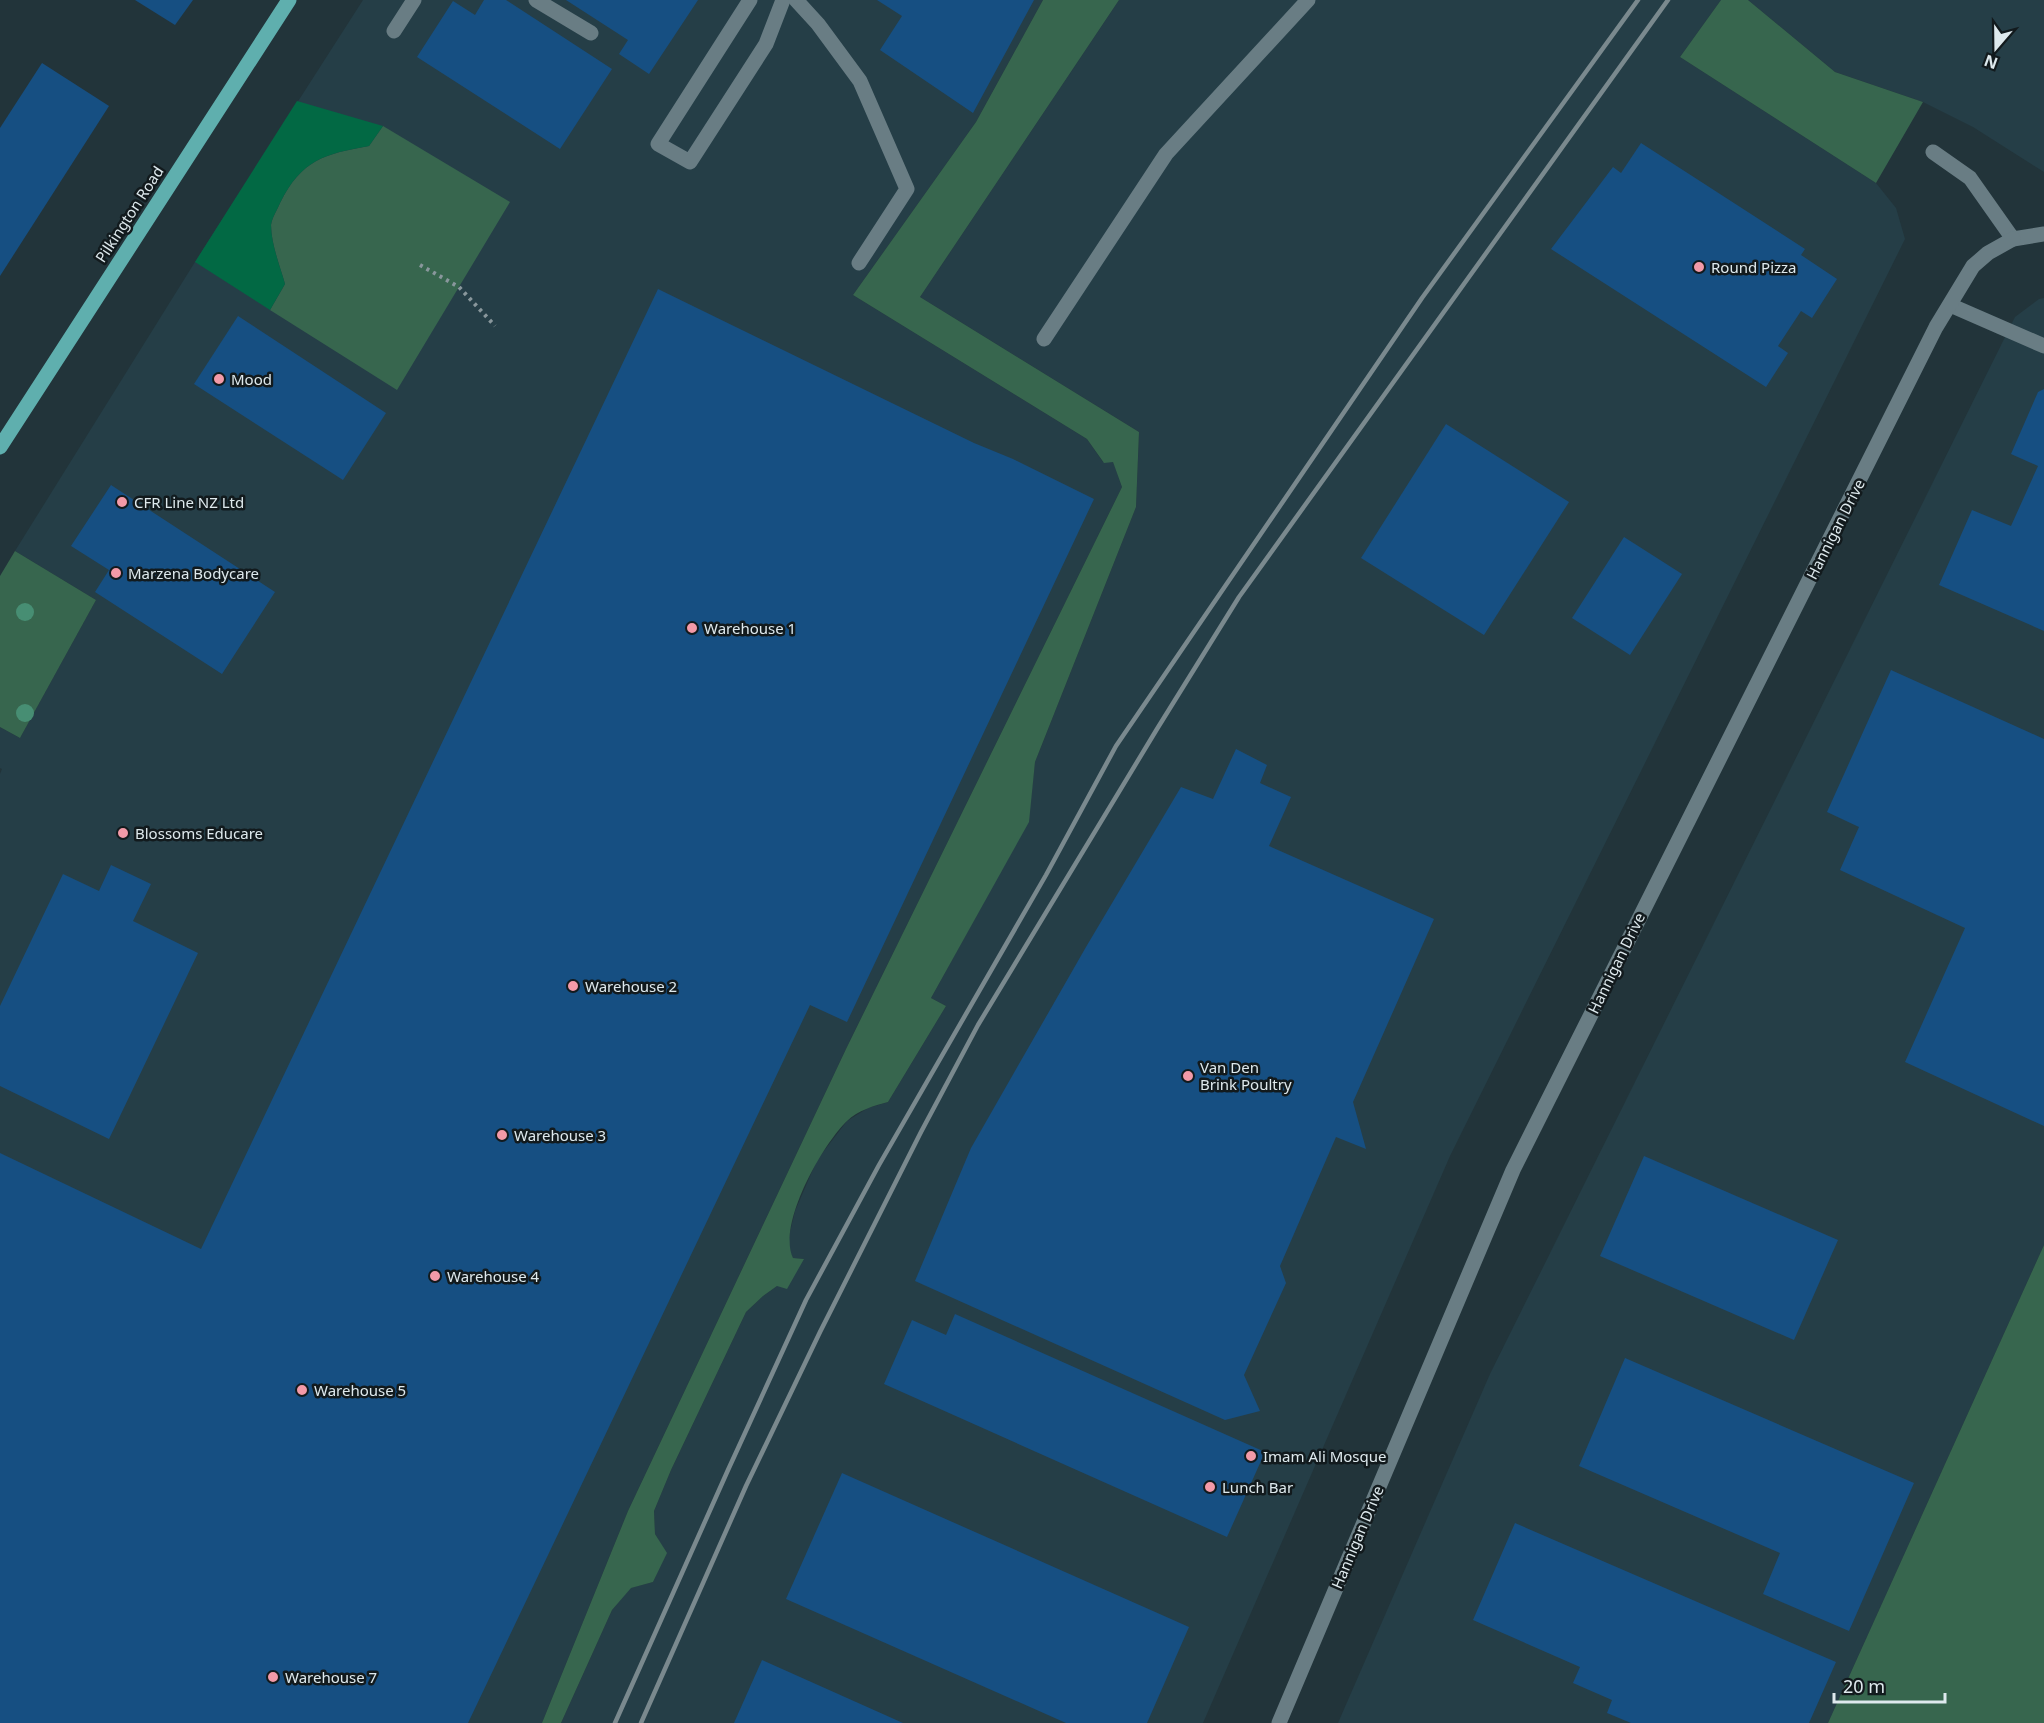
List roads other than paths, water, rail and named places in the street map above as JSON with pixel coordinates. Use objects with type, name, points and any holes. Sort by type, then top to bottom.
[{"type":"main road","name":"Pilkington Road","points":[[0,447],[289,0]]},
{"type":"street","points":[[394,31],[414,0]]},
{"type":"street","points":[[536,0],[591,33]]},
{"type":"street","points":[[750,0],[658,144],[690,162],[766,44],[783,0]]},
{"type":"street","points":[[796,0],[818,24],[860,81],[907,189],[859,263]]},
{"type":"street","points":[[1044,339],[1166,154],[1308,0]]},
{"type":"street","points":[[1933,152],[1970,178],[2013,239],[2044,234]]},
{"type":"street","name":"Hannigan Drive","points":[[1279,1723],[1513,1170],[1693,809],[1950,304],[1973,266],[1988,253],[2013,239]]},
{"type":"street","points":[[1950,304],[2044,346]]},
{"type":"railway","points":[[615,1723],[806,1300],[879,1165],[1046,875],[1116,746],[1422,298],[1638,0]]},
{"type":"railway","points":[[641,1723],[746,1486],[820,1332],[978,1025],[1239,597],[1668,0]]},
{"type":"place","name":"Round Pizza","points":[[1699,267]]},
{"type":"place","name":"Mood","points":[[219,379]]},
{"type":"place","name":"CFR Line NZ Ltd","points":[[122,502]]},
{"type":"place","name":"Marzena Bodycare","points":[[116,573]]},
{"type":"place","name":"Warehouse 1","points":[[692,628]]},
{"type":"place","name":"Blossoms Educare","points":[[123,833]]},
{"type":"place","name":"Warehouse 2","points":[[573,986]]},
{"type":"place","name":"Van Den Brink Poultry","points":[[1188,1076]]},
{"type":"place","name":"Warehouse 3","points":[[502,1135]]},
{"type":"place","name":"Warehouse 4","points":[[435,1276]]},
{"type":"place","name":"Warehouse 5","points":[[302,1390]]},
{"type":"place","name":"Imam Ali Mosque","points":[[1251,1456]]},
{"type":"place","name":"Lunch Bar","points":[[1210,1487]]},
{"type":"place","name":"Warehouse 7","points":[[273,1677]]}]
